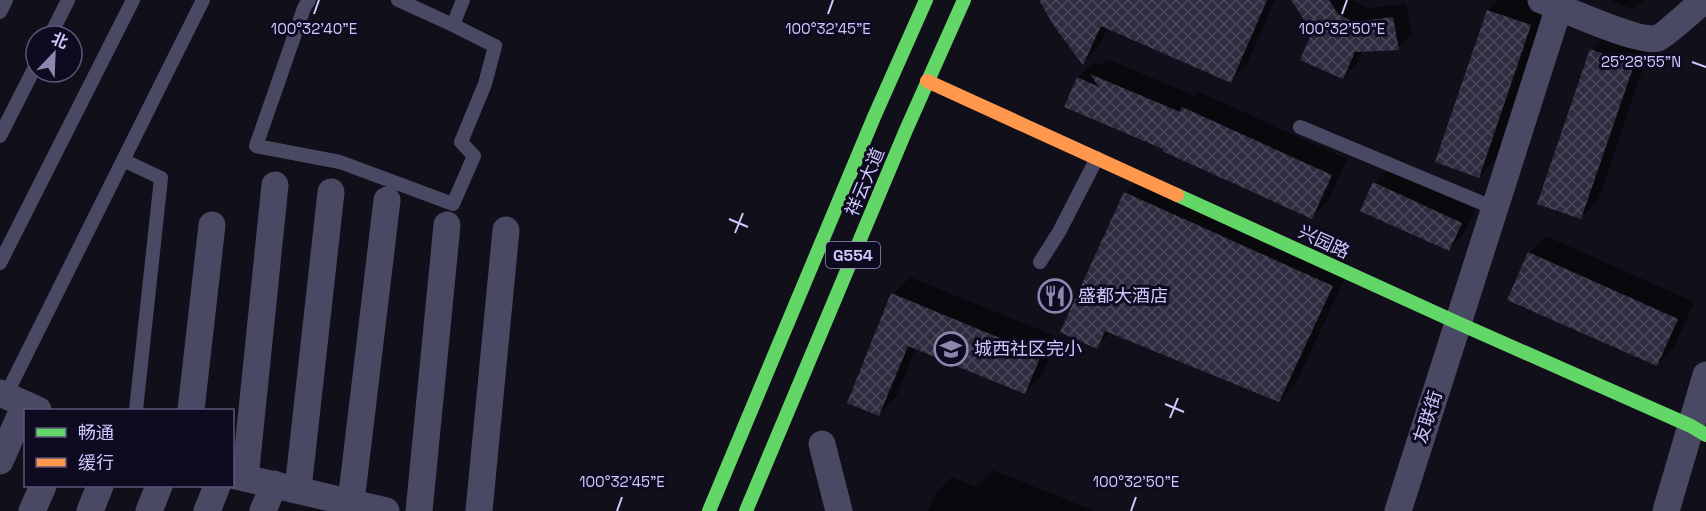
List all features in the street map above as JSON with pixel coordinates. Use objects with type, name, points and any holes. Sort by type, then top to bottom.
[{"type":"main road","name":"祥云大道","points":[[709,511],[874,117],[926,0]]},
{"type":"main road","name":"祥云大道","points":[[746,511],[927,81],[964,0]]},
{"type":"main road","name":"兴园路","points":[[927,81],[1698,431]]},
{"type":"street","points":[[1550,4],[1648,40],[1660,38],[1704,0]]},
{"type":"street","name":"友联街","points":[[1398,511],[1494,208],[1550,4]]},
{"type":"street","points":[[275,185],[239,476],[302,495],[369,508],[387,200]]},
{"type":"street","points":[[302,495],[330,192]]},
{"type":"street","points":[[191,409],[212,225]]},
{"type":"street","points":[[419,511],[447,225]]},
{"type":"street","points":[[479,511],[506,230]]},
{"type":"street","points":[[1666,511],[1698,431],[1706,375]]},
{"type":"street","points":[[0,461],[17,401]]},
{"type":"street","points":[[822,444],[839,511]]},
{"type":"street","points":[[32,511],[43,487]]},
{"type":"street","points":[[90,511],[100,487]]},
{"type":"street","points":[[149,511],[159,487]]},
{"type":"street","points":[[207,511],[217,487]]},
{"type":"street","points":[[263,511],[302,495]]},
{"type":"lane","points":[[0,12],[6,0]]},
{"type":"lane","points":[[56,24],[68,0]]},
{"type":"lane","points":[[0,263],[133,0]]},
{"type":"lane","points":[[17,401],[123,160],[203,0]]},
{"type":"lane","points":[[309,0],[304,8],[256,146],[340,162],[453,204],[474,156],[461,142],[484,84],[495,46],[398,0]]},
{"type":"lane","points":[[453,25],[463,0]]},
{"type":"lane","points":[[0,136],[26,84]]},
{"type":"lane","points":[[1300,127],[1494,208]]},
{"type":"lane","points":[[1040,262],[1059,232],[1097,158]]},
{"type":"lane","points":[[123,160],[161,178],[136,409]]},
{"type":"building","points":[[1039,0],[1267,0],[1231,83],[1101,26],[1083,65],[1054,26]]},
{"type":"building","points":[[1291,0],[1329,0],[1338,14],[1354,22],[1393,17],[1399,50],[1355,52],[1343,79],[1300,60],[1312,32]]},
{"type":"building","points":[[1487,10],[1531,25],[1479,178],[1435,162]]},
{"type":"building","points":[[1590,49],[1634,65],[1581,219],[1537,204]]},
{"type":"building","points":[[1090,74],[1180,112],[1182,107],[1332,175],[1312,219],[1162,151],[1163,149],[1064,107],[1077,77],[1099,87]]},
{"type":"building","points":[[1373,182],[1462,223],[1449,251],[1360,211]]},
{"type":"building","points":[[1124,192],[1333,286],[1279,402],[1105,331],[1097,349],[1060,332]]},
{"type":"building","points":[[1528,252],[1678,319],[1657,366],[1507,300]]},
{"type":"building","points":[[891,293],[1041,355],[1025,394],[908,346],[879,416],[847,403]]},
{"type":"traffic: fast","points":[[709,511],[874,117],[926,0]]},
{"type":"traffic: fast","points":[[746,511],[906,130],[964,0]]},
{"type":"traffic: fast","points":[[1177,195],[1691,426],[1706,435]]},
{"type":"traffic: slow","points":[[927,81],[1177,195]]},
{"type":"place","name":"盛都大酒店","points":[[1055,296]]},
{"type":"place","name":"城西社区完小","points":[[951,349]]}]
